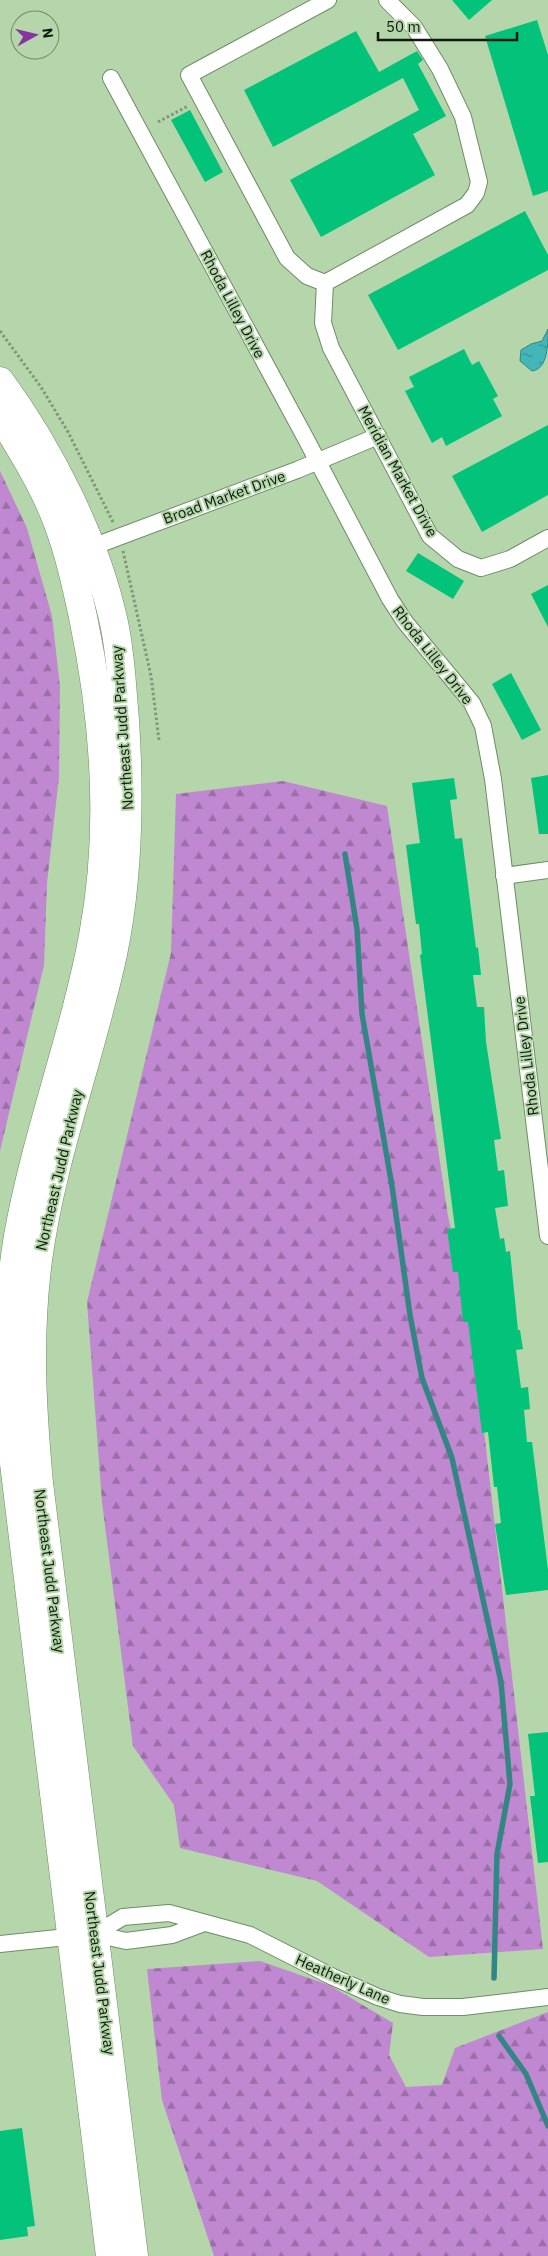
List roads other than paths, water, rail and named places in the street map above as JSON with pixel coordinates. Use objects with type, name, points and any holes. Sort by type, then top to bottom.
[{"type":"highway","name":"Northeast Judd Parkway","points":[[0,381],[24,414],[52,462],[80,552]]},
{"type":"highway","name":"Northeast Judd Parkway","points":[[0,415],[40,485],[57,520],[80,552],[100,570],[114,624],[120,664],[128,768],[125,880],[114,950],[47,1209],[38,1260],[30,1368],[39,1483],[84,1934],[110,2256]]},
{"type":"highway","name":"Northeast Judd Parkway","points":[[84,1934],[134,2256]]},
{"type":"street","points":[[328,0],[189,75],[287,258],[307,276],[325,283],[466,205],[476,193],[480,182],[463,117],[440,68],[414,27],[387,0]]},
{"type":"street","name":"Rhoda Lilley Drive","points":[[111,78],[390,599],[405,622],[472,703],[483,726],[489,750],[548,1236]]},
{"type":"street","name":"Meridian Market Drive","points":[[325,283],[323,323],[331,348],[430,536],[458,559],[481,568],[510,560],[548,538]]},
{"type":"street","name":"Broad Market Drive","points":[[80,552],[378,436]]},
{"type":"street","points":[[504,876],[548,870]]},
{"type":"street","name":"Heatherly Lane","points":[[84,1934],[123,1917],[169,1912],[250,1935],[333,1977],[378,1997],[400,2004],[423,2008],[462,2008],[548,1997]]},
{"type":"street","points":[[0,1944],[84,1934],[126,1941],[172,1935],[204,1923]]},
{"type":"water","points":[[548,329],[544,361],[541,366],[532,371],[520,361],[521,350],[531,344],[542,341]]},
{"type":"waterway","points":[[345,854],[357,929],[362,1014],[392,1186],[410,1315],[422,1378],[452,1458],[501,1682],[510,1784],[497,1854],[494,1978]]},
{"type":"waterway","points":[[499,2036],[526,2074],[548,2126]]}]
